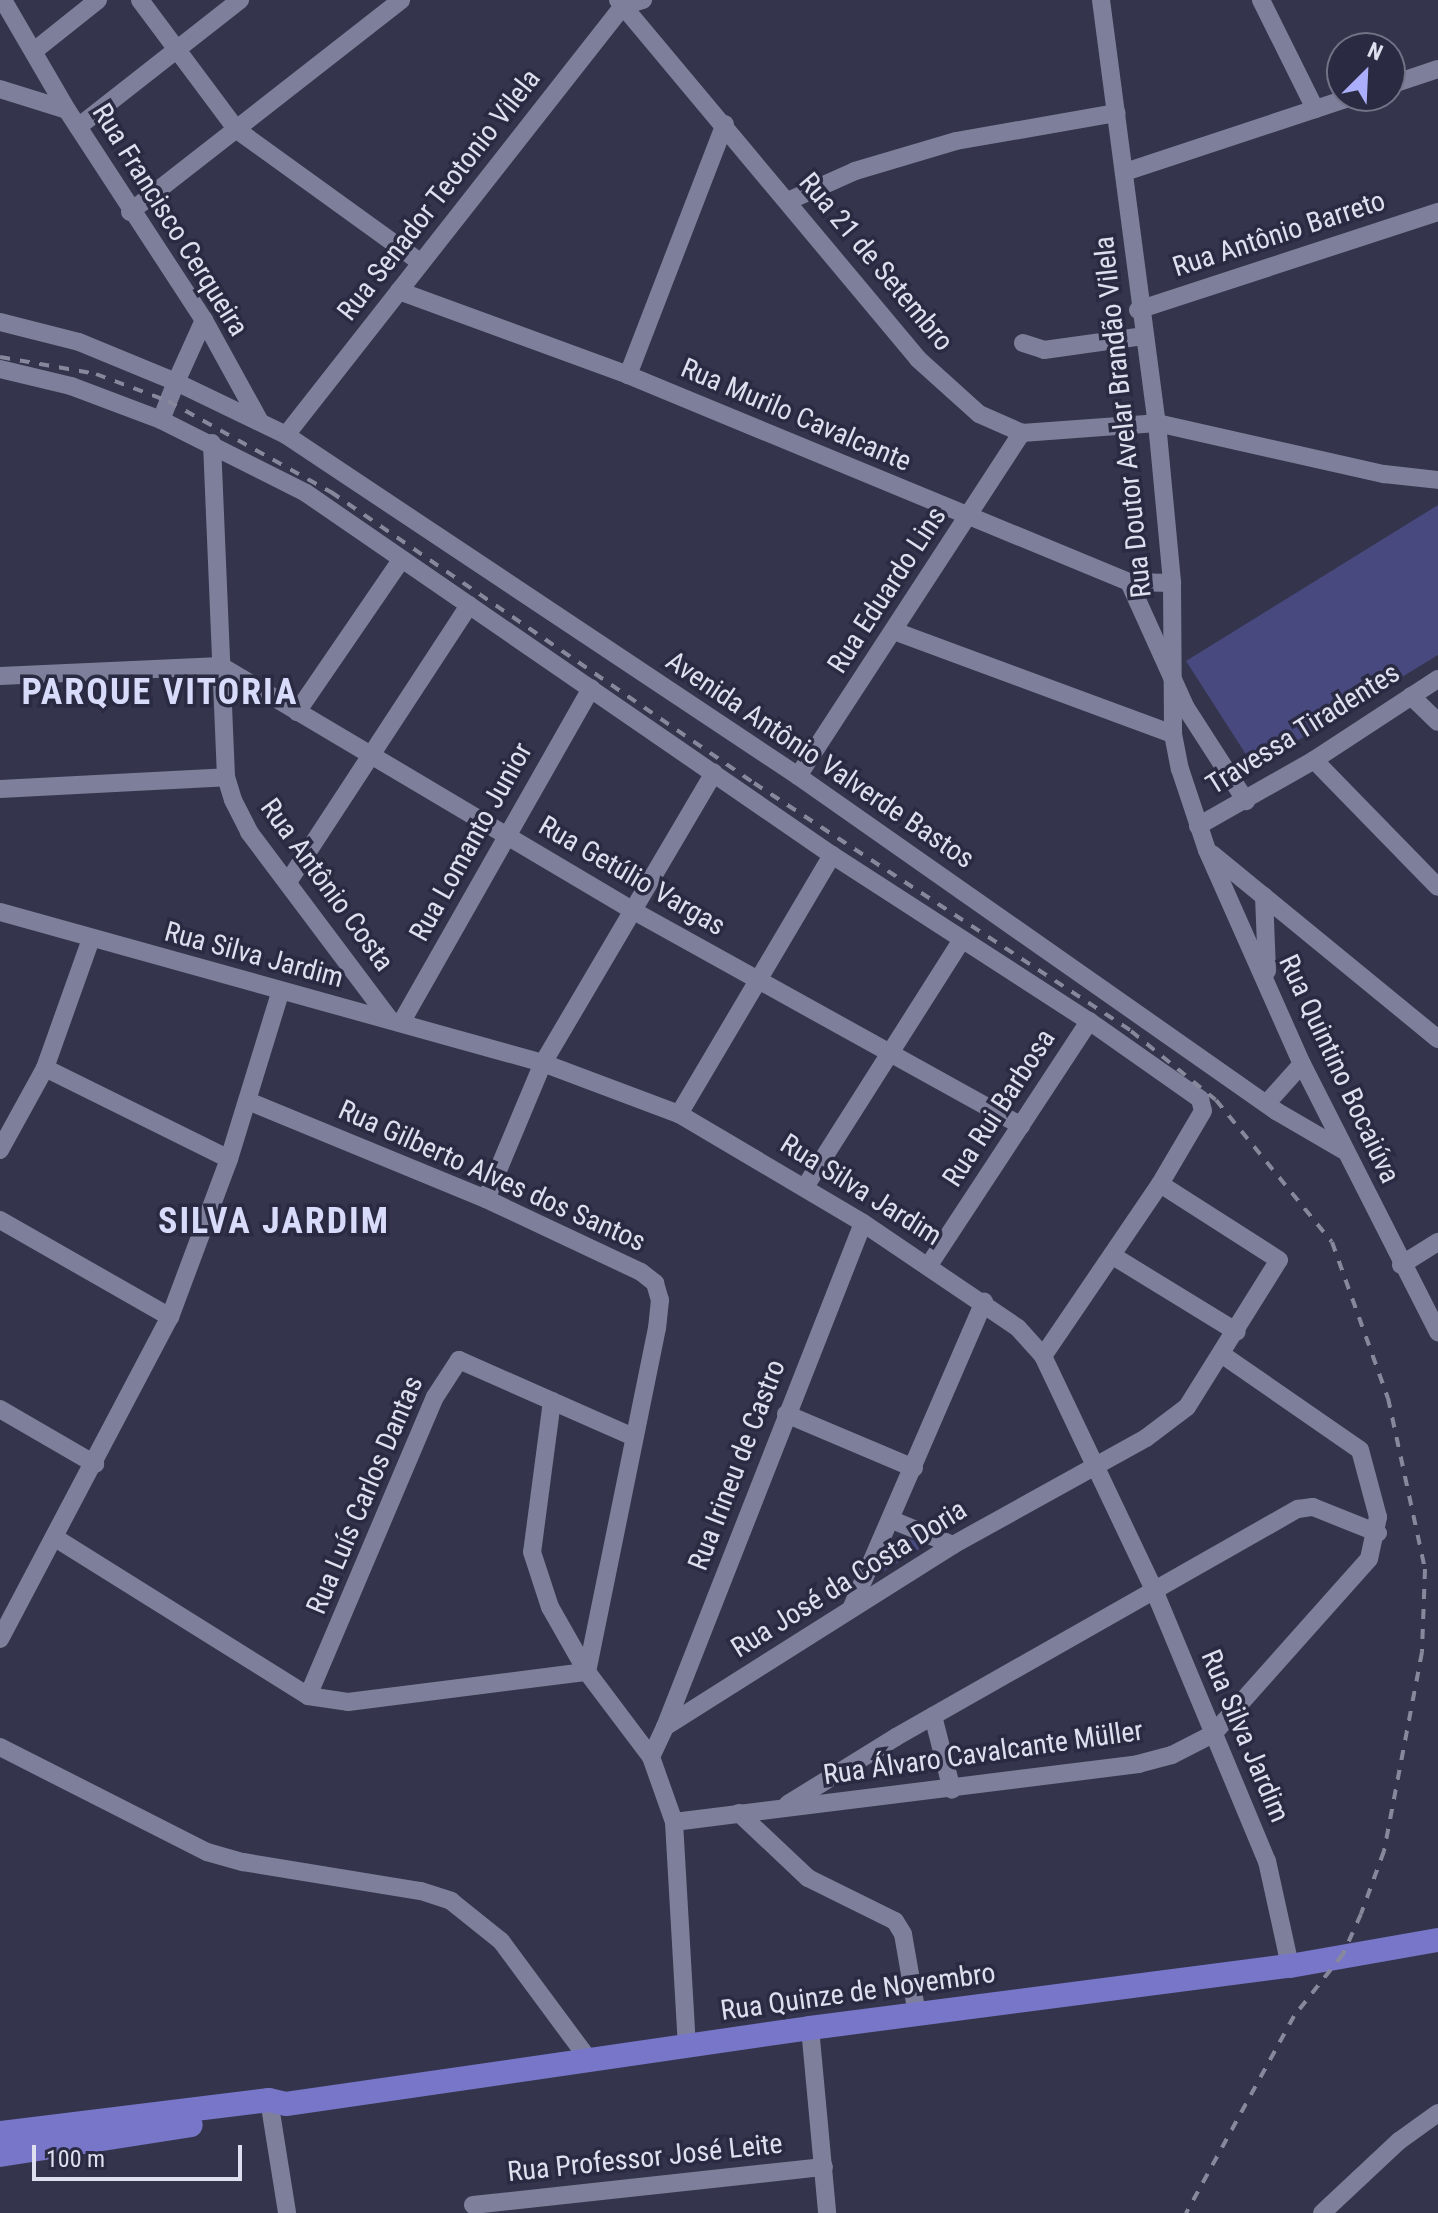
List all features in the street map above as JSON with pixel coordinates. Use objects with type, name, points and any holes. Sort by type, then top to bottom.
[{"type":"main road","name":"Rua Quinze de Novembro","points":[[0,2155],[40,2138],[810,2028],[1290,1966],[1438,1940]]},
{"type":"main road","name":"Rua Quinze de Novembro","points":[[0,2133],[40,2138]]},
{"type":"street","points":[[3,0],[67,110]]},
{"type":"street","points":[[34,51],[98,0]]},
{"type":"street","points":[[140,0],[237,130],[420,262]]},
{"type":"street","points":[[78,127],[240,0]]},
{"type":"street","points":[[130,212],[401,0]]},
{"type":"street","points":[[621,3],[643,0]]},
{"type":"street","name":"Rua Doutor Avelar Brandão Vilela","points":[[1101,0],[1125,172],[1138,310],[1157,423],[1172,583],[1173,734],[1198,826]]},
{"type":"street","name":"Rua 21 de Setembro","points":[[621,3],[918,359],[979,414],[1022,433],[1157,423],[1384,474],[1438,480]]},
{"type":"street","name":"Rua Senador Teotonio Vilela","points":[[286,435],[621,3]]},
{"type":"street","points":[[1263,4],[1315,109]]},
{"type":"street","points":[[1406,80],[1438,69]]},
{"type":"street","name":"Rua Francisco Cerqueira","points":[[0,89],[67,110],[130,212],[204,320],[260,422]]},
{"type":"street","points":[[1125,172],[1326,105]]},
{"type":"street","points":[[788,201],[855,171],[956,141],[1117,113]]},
{"type":"street","points":[[628,375],[725,124]]},
{"type":"street","name":"Rua Antônio Barreto","points":[[1138,310],[1438,212]]},
{"type":"street","name":"Rua Murilo Cavalcante","points":[[399,291],[628,375],[1129,582],[1172,583]]},
{"type":"street","points":[[161,420],[204,320]]},
{"type":"street","name":"Avenida Antônio Valverde Bastos","points":[[0,322],[79,342],[176,382],[286,435],[798,776],[1267,1103],[1343,1150]]},
{"type":"street","points":[[1023,343],[1044,350],[1143,336]]},
{"type":"street","points":[[0,369],[71,386],[161,420],[306,493],[832,855],[1089,1021],[1200,1099],[1204,1109],[1160,1184],[1043,1356]]},
{"type":"street","name":"Rua Eduardo Lins","points":[[798,776],[1022,433]]},
{"type":"street","name":"Rua Antônio Costa","points":[[212,443],[226,777],[249,832],[395,1021]]},
{"type":"street","points":[[297,712],[401,560]]},
{"type":"street","points":[[1129,582],[1175,685],[1246,801]]},
{"type":"street","points":[[288,882],[469,605]]},
{"type":"street","points":[[894,631],[1173,734]]},
{"type":"street","points":[[0,676],[221,666]]},
{"type":"street","name":"Rua Getúlio Vargas","points":[[221,666],[505,837],[1021,1126]]},
{"type":"street","name":"Travessa Tiradentes","points":[[1198,826],[1314,760],[1436,679]]},
{"type":"street","name":"Rua Lomanto Junior","points":[[395,1021],[591,688]]},
{"type":"street","points":[[1411,696],[1438,722]]},
{"type":"street","points":[[1314,760],[1438,887]]},
{"type":"street","points":[[486,1199],[543,1063],[714,773]]},
{"type":"street","points":[[0,789],[226,777]]},
{"type":"street","name":"Rua Quintino Bocaiúva","points":[[1198,826],[1302,1064],[1401,1265],[1438,1332]]},
{"type":"street","points":[[1207,850],[1438,1039]]},
{"type":"street","points":[[679,1114],[761,981],[832,855]]},
{"type":"street","points":[[1264,896],[1267,978]]},
{"type":"street","name":"Rua Silva Jardim","points":[[0,912],[280,993],[395,1021],[543,1063],[679,1114],[805,1187],[984,1301],[1043,1356],[1154,1590],[1267,1861],[1290,1966]]},
{"type":"street","points":[[0,1150],[45,1068],[91,939]]},
{"type":"street","points":[[805,1187],[893,1054],[962,940]]},
{"type":"street","points":[[0,1639],[57,1539],[170,1317],[229,1159],[280,993]]},
{"type":"street","name":"Rua Rui Barbosa","points":[[929,1265],[1089,1021]]},
{"type":"street","points":[[1267,1103],[1302,1064]]},
{"type":"street","points":[[45,1068],[229,1159]]},
{"type":"street","name":"Rua Gilberto Alves dos Santos","points":[[248,1101],[486,1199],[655,1283],[660,1300],[657,1328],[631,1436],[587,1672]]},
{"type":"street","name":"Rua José da Costa Doria","points":[[665,1727],[953,1545],[1167,1425],[1187,1407],[1224,1356],[1277,1267],[1274,1253],[1160,1184]]},
{"type":"street","points":[[0,1220],[170,1317]]},
{"type":"street","name":"Rua Irineu de Castro","points":[[665,1727],[863,1223]]},
{"type":"street","points":[[1401,1265],[1438,1242]]},
{"type":"street","points":[[1113,1256],[1237,1332]]},
{"type":"street","points":[[851,1609],[984,1301]]},
{"type":"street","points":[[782,1808],[933,1716],[1298,1509],[1313,1507],[1378,1533],[1377,1499],[1360,1450],[1224,1356]]},
{"type":"street","name":"Rua Luís Carlos Dantas","points":[[308,1696],[451,1368],[459,1360],[471,1361],[631,1436]]},
{"type":"street","points":[[552,1401],[532,1552],[550,1607],[587,1672],[651,1757],[674,1822],[687,2045]]},
{"type":"street","points":[[0,1409],[95,1464]]},
{"type":"street","points":[[786,1414],[914,1468]]},
{"type":"street","points":[[892,1520],[953,1545]]},
{"type":"street","name":"Rua Álvaro Cavalcante Müller","points":[[674,1822],[952,1790],[1138,1764],[1172,1755],[1213,1734],[1369,1559],[1378,1533]]},
{"type":"street","points":[[57,1539],[308,1696],[348,1702],[587,1672]]},
{"type":"street","points":[[933,1716],[952,1790]]},
{"type":"street","points":[[651,1757],[665,1727]]},
{"type":"street","points":[[0,1747],[207,1852],[257,1865],[421,1891],[451,1901],[474,1914],[501,1941],[589,2060]]},
{"type":"street","points":[[739,1813],[808,1878],[895,1921],[903,1934],[917,2014]]},
{"type":"street","points":[[810,2028],[827,2213]]},
{"type":"street","points":[[275,2105],[287,2213]]},
{"type":"street","points":[[1322,2213],[1399,2141],[1438,2113]]},
{"type":"street","name":"Rua Professor José Leite","points":[[473,2205],[824,2167]]},
{"type":"shaded area","points":[[1438,505],[1438,655],[1254,767],[1186,661]]},
{"type":"shaded area","points":[[899,1536],[927,1544],[881,1573]]},
{"type":"railway","points":[[0,357],[96,374],[168,401],[331,492],[754,783],[1131,1031],[1216,1100],[1332,1242],[1388,1398],[1425,1569],[1422,1652],[1384,1851],[1361,1914],[1343,1954],[1294,2016],[1186,2213]]},
{"type":"district","name":"PARQUE VITORIA","points":[[160,693]]},
{"type":"district","name":"SILVA JARDIM","points":[[274,1222]]}]
